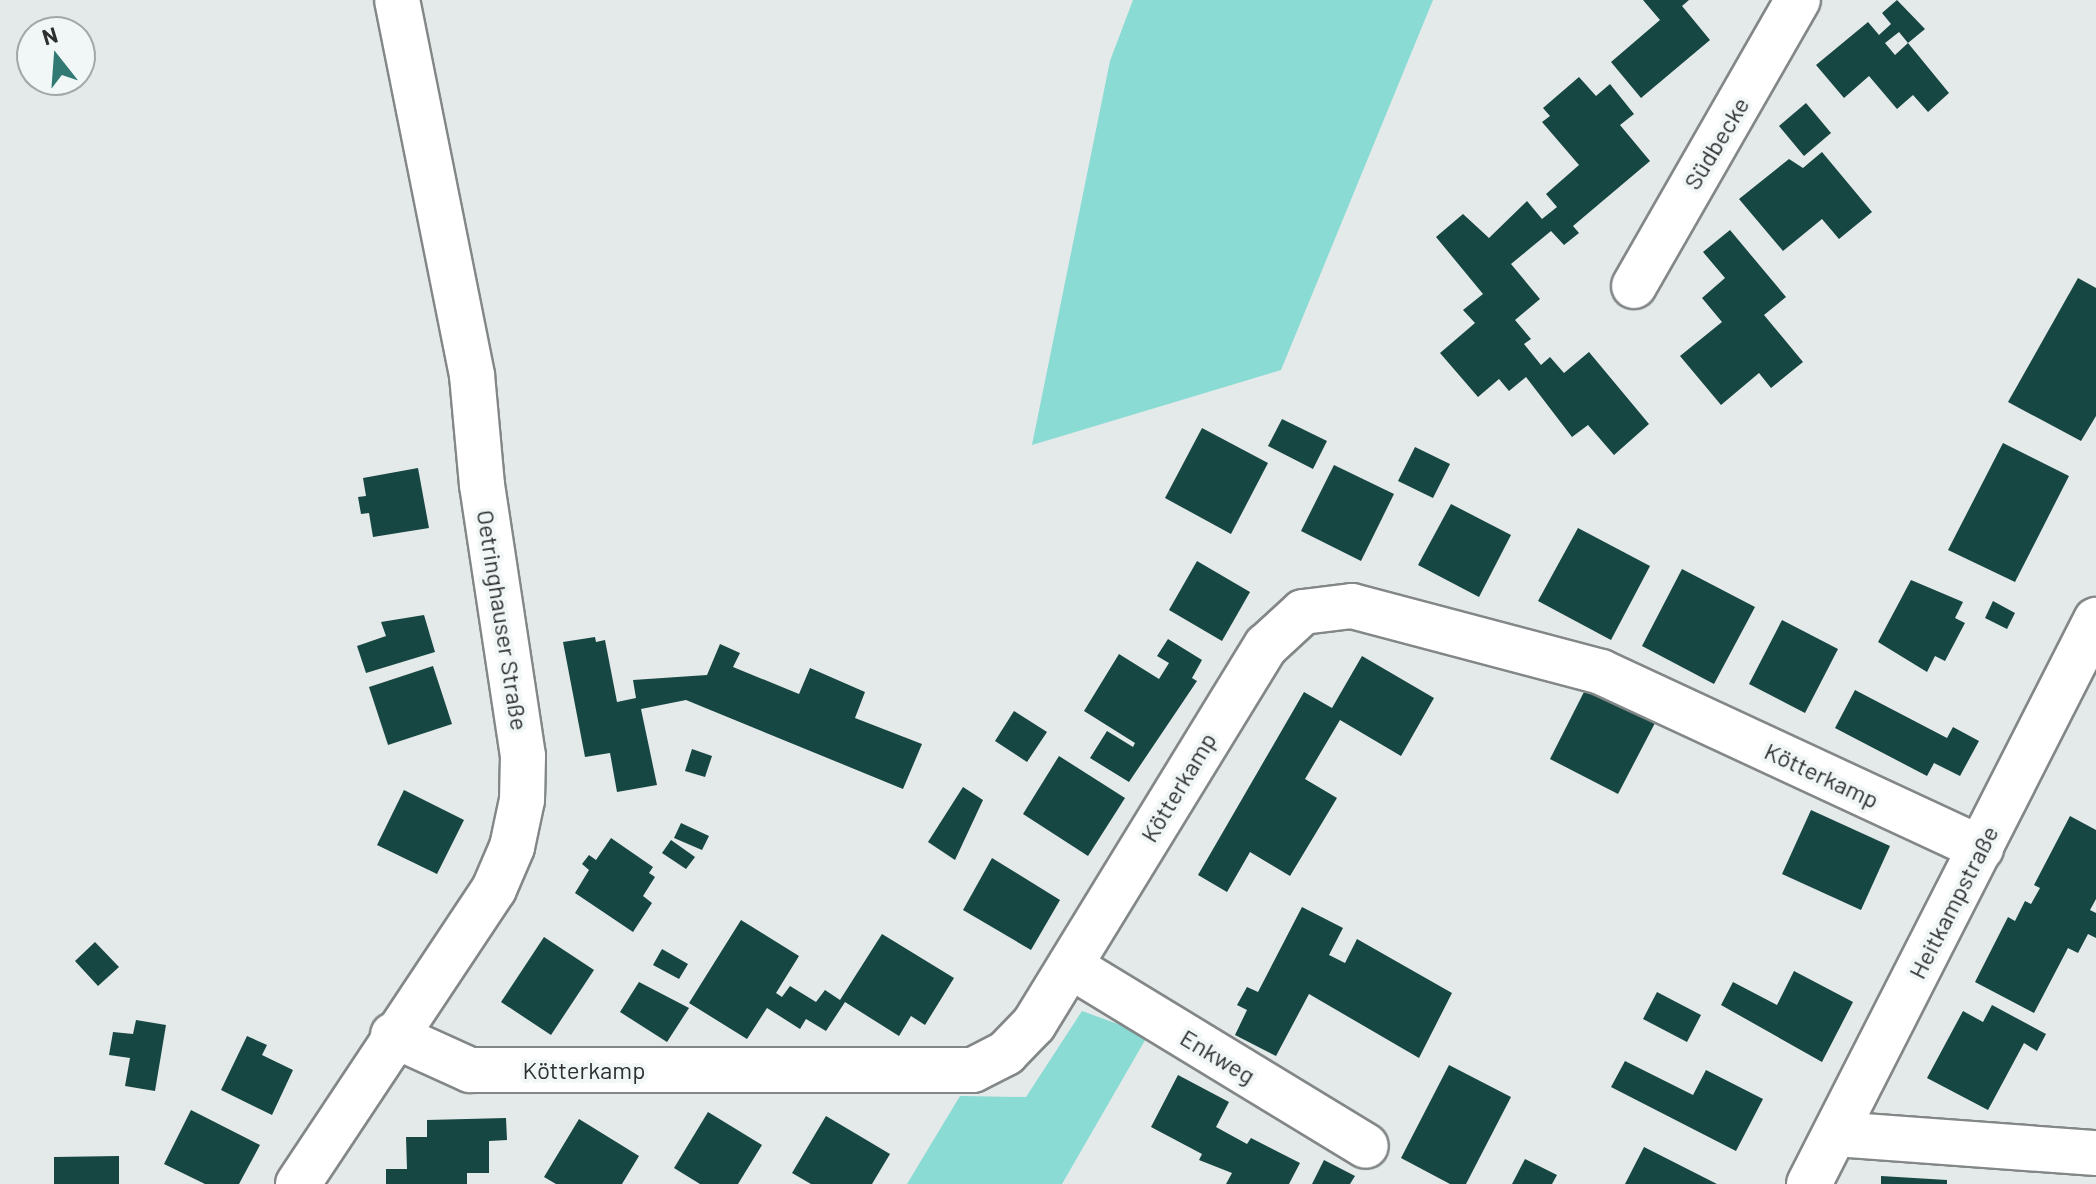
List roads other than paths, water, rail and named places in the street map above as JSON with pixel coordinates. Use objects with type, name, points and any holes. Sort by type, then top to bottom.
[{"type":"street","name":"Oetringhauser Straße","points":[[298,1184],[393,1035],[494,889],[512,847],[522,800],[522,741],[482,485],[476,412],[397,0]]},
{"type":"street","name":"Südbecke","points":[[1634,286],[1798,0]]},
{"type":"street","name":"Kötterkamp","points":[[393,1035],[470,1070],[973,1070],[1006,1053],[1034,1024],[1266,646],[1303,612],[1352,606],[1601,672],[1981,848]]},
{"type":"street","name":"Heitkampstraße","points":[[1809,1184],[2096,620]]},
{"type":"street","name":"Enkweg","points":[[1070,966],[1366,1146]]},
{"type":"street","points":[[1836,1134],[2096,1153]]}]
